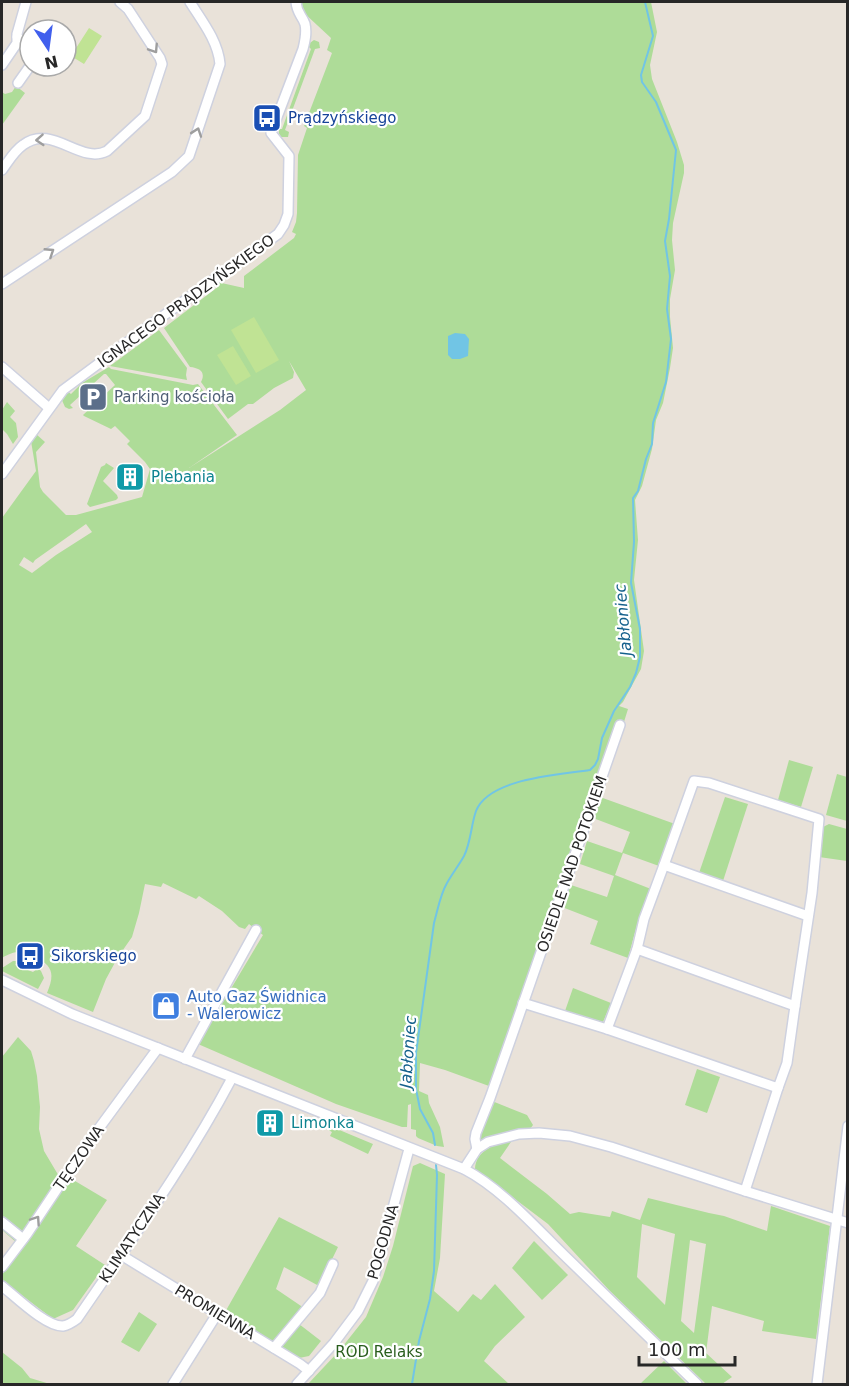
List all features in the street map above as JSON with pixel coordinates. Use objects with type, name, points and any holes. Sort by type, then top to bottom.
[{"type":"street","points":[[2,65],[17,43],[26,2]]},
{"type":"street","points":[[2,170],[22,145],[33,139],[43,138],[90,154],[100,155],[145,116],[162,64],[128,9],[120,2]]},
{"type":"street","points":[[2,285],[172,172],[189,156],[220,64],[219,52],[190,2]]},
{"type":"street","name":"IGNACEGO PRĄDZYŃSKIEGO","points":[[2,474],[63,390],[278,234],[285,225],[288,214],[289,156],[271,133],[306,36],[304,23],[297,12],[297,2]]},
{"type":"street","points":[[18,83],[22,78]]},
{"type":"street","points":[[2,367],[49,408]]},
{"type":"street","name":"OSIEDLE NAD POTOKIEM","points":[[477,1149],[476,1133],[620,725]]},
{"type":"street","points":[[607,1029],[637,949],[645,919],[694,781],[709,783],[819,819],[812,892],[786,1063],[745,1191]]},
{"type":"street","points":[[664,865],[808,916]]},
{"type":"street","points":[[185,1059],[256,930]]},
{"type":"street","points":[[637,949],[795,1006]]},
{"type":"street","points":[[2,980],[72,1014],[156,1050],[185,1059],[464,1169],[491,1187],[523,1214],[697,1384]]},
{"type":"street","points":[[523,1003],[607,1029],[778,1088]]},
{"type":"street","name":"TĘCZOWA","points":[[2,1268],[83,1150],[156,1050]]},
{"type":"street","name":"KLIMATYCZNA","points":[[2,1286],[47,1321],[62,1326],[77,1319],[177,1172],[232,1078]]},
{"type":"street","points":[[817,1384],[848,1126]]},
{"type":"street","points":[[464,1169],[477,1149],[488,1142],[519,1134],[570,1136],[848,1223]]},
{"type":"street","name":"POGODNA","points":[[297,1384],[334,1343],[358,1311],[373,1281],[409,1149]]},
{"type":"street","points":[[2,1222],[23,1239]]},
{"type":"street","name":"PROMIENNA","points":[[121,1255],[309,1371]]},
{"type":"street","points":[[274,1348],[320,1293],[333,1264]]},
{"type":"street","points":[[173,1384],[217,1314]]},
{"type":"green space","points":[[300,2],[651,2],[657,32],[650,65],[652,79],[684,165],[673,223],[675,270],[670,299],[670,317],[673,348],[663,403],[656,420],[652,449],[642,486],[635,500],[638,540],[634,580],[644,651],[641,669],[619,706],[628,709],[623,725],[520,998],[489,1097],[489,1086],[420,1063],[419,1091],[428,1095],[429,1103],[440,1127],[444,1147],[416,1136],[416,1130],[411,1129],[411,1104],[408,1105],[407,1127],[402,1127],[336,1104],[198,1044],[263,935],[249,924],[245,929],[239,927],[222,911],[199,896],[196,899],[163,883],[161,887],[145,884],[132,937],[106,979],[93,1012],[47,993],[51,971],[40,960],[18,952],[2,958],[2,518],[36,471],[31,441],[36,434],[45,442],[36,452],[40,487],[66,515],[76,515],[142,497],[150,469],[127,444],[130,441],[115,426],[111,429],[83,415],[115,385],[106,374],[70,405],[73,408],[65,407],[61,398],[67,391],[71,394],[82,383],[109,367],[193,385],[198,384],[237,435],[189,468],[280,410],[306,390],[289,361],[294,372],[293,378],[274,388],[253,404],[248,404],[228,419],[201,382],[203,376],[201,371],[190,367],[164,328],[219,286],[217,282],[244,288],[244,276],[294,238],[296,234],[292,232],[297,213],[298,155],[307,128],[304,126],[332,53],[327,50],[331,38],[301,10]],"holes":[[[86,524],[92,532],[32,573],[19,565],[24,557],[33,563]]]},
{"type":"green space","points":[[89,28],[102,36],[84,64],[78,60],[78,45]]},
{"type":"green space","points":[[314,40],[319,42],[320,48],[315,49],[285,130],[289,132],[288,137],[281,137],[279,129],[282,129],[311,49],[307,45]]},
{"type":"green space","points":[[16,86],[25,93],[2,125],[2,92],[5,94],[12,92]]},
{"type":"green space","points":[[254,317],[279,360],[256,373],[231,330]]},
{"type":"green space","points":[[159,330],[187,368],[187,380],[110,366]]},
{"type":"green space","points":[[233,346],[251,376],[236,385],[217,355]]},
{"type":"green space","points":[[7,402],[15,411],[10,417],[16,423],[18,437],[13,444],[7,434],[3,430],[2,432],[2,410]]},
{"type":"green space","points":[[106,463],[114,468],[103,481],[118,498],[90,507],[87,504],[101,467]]},
{"type":"green space","points":[[789,760],[813,767],[801,807],[778,800]]},
{"type":"green space","points":[[837,774],[847,777],[847,821],[826,815]]},
{"type":"green space","points":[[600,797],[675,824],[659,866],[623,853],[615,875],[651,889],[637,925],[628,958],[590,944],[598,921],[562,907],[571,885],[607,897],[614,876],[580,864],[587,841],[622,853],[630,832],[593,818]]},
{"type":"green space","points":[[725,797],[748,804],[723,881],[699,873]]},
{"type":"green space","points":[[829,824],[847,829],[847,861],[819,857],[823,827]]},
{"type":"green space","points":[[13,961],[18,961],[15,965],[33,972],[38,968],[41,971],[44,978],[38,989],[2,971],[2,968]]},
{"type":"green space","points":[[573,988],[611,1003],[603,1022],[565,1011]]},
{"type":"green space","points":[[18,1037],[31,1051],[34,1061],[40,1107],[39,1129],[44,1151],[60,1178],[17,1243],[2,1230],[2,1057]]},
{"type":"green space","points":[[697,1069],[720,1077],[707,1113],[685,1105]]},
{"type":"green space","points":[[492,1101],[527,1115],[533,1125],[530,1129],[479,1141],[480,1129]]},
{"type":"green space","points":[[325,1124],[373,1144],[368,1154],[330,1136],[332,1132],[323,1127]]},
{"type":"green space","points":[[513,1139],[500,1158],[570,1214],[579,1212],[610,1217],[612,1211],[640,1220],[648,1198],[724,1216],[767,1231],[771,1206],[830,1226],[816,1339],[762,1331],[764,1321],[712,1306],[706,1353],[732,1377],[722,1384],[706,1384],[609,1290],[548,1224],[475,1169],[479,1157],[488,1148]],"holes":[[[642,1224],[675,1234],[665,1305],[637,1277]],[[690,1240],[706,1244],[694,1333],[681,1321]]]},
{"type":"green space","name":"ROD Relaks","points":[[420,1163],[445,1174],[440,1258],[434,1291],[458,1312],[473,1294],[481,1300],[495,1284],[525,1317],[495,1346],[484,1361],[509,1384],[308,1384],[339,1351],[366,1317],[393,1246],[413,1166]]},
{"type":"green space","points":[[70,1178],[107,1200],[76,1246],[105,1265],[73,1310],[53,1319],[2,1280],[2,1275]]},
{"type":"green space","points":[[279,1217],[338,1247],[319,1286],[284,1267],[276,1289],[304,1308],[274,1343],[224,1314]]},
{"type":"green space","points":[[534,1241],[568,1275],[542,1300],[512,1268]]},
{"type":"green space","points":[[139,1312],[157,1324],[139,1352],[121,1342]]},
{"type":"green space","points":[[299,1324],[321,1341],[309,1356],[299,1358],[279,1347]]},
{"type":"green space","points":[[2,1352],[22,1368],[30,1378],[50,1384],[2,1384]]},
{"type":"green space","points":[[664,1361],[687,1384],[640,1384]]},
{"type":"water","points":[[455,333],[465,334],[469,339],[468,356],[460,359],[452,359],[448,355],[448,336]]},
{"type":"waterway","name":"Jabłoniec","points":[[435,1145],[433,1133],[420,1109],[416,1089],[416,1053],[434,923],[441,897],[466,851],[476,811],[483,800],[495,791],[510,785],[544,776],[590,770],[598,759],[602,738],[614,711],[630,687],[640,657],[640,629],[631,583],[634,542],[633,498],[638,491],[652,444],[653,423],[666,382],[671,339],[667,309],[670,276],[665,241],[676,150],[656,102],[642,82],[641,75],[653,36],[645,2]]},
{"type":"waterway","name":"Jabłoniec","points":[[412,1384],[434,1271],[436,1165]]},
{"type":"place","name":"Prądzyńskiego","points":[[267,118]]},
{"type":"place","name":"Parking kościoła","points":[[93,397]]},
{"type":"place","name":"Plebania","points":[[130,477]]},
{"type":"place","name":"Sikorskiego","points":[[30,956]]},
{"type":"place","name":"Auto Gaz Świdnica - Walerowicz","points":[[166,1006]]},
{"type":"place","name":"Limonka","points":[[270,1123]]}]
